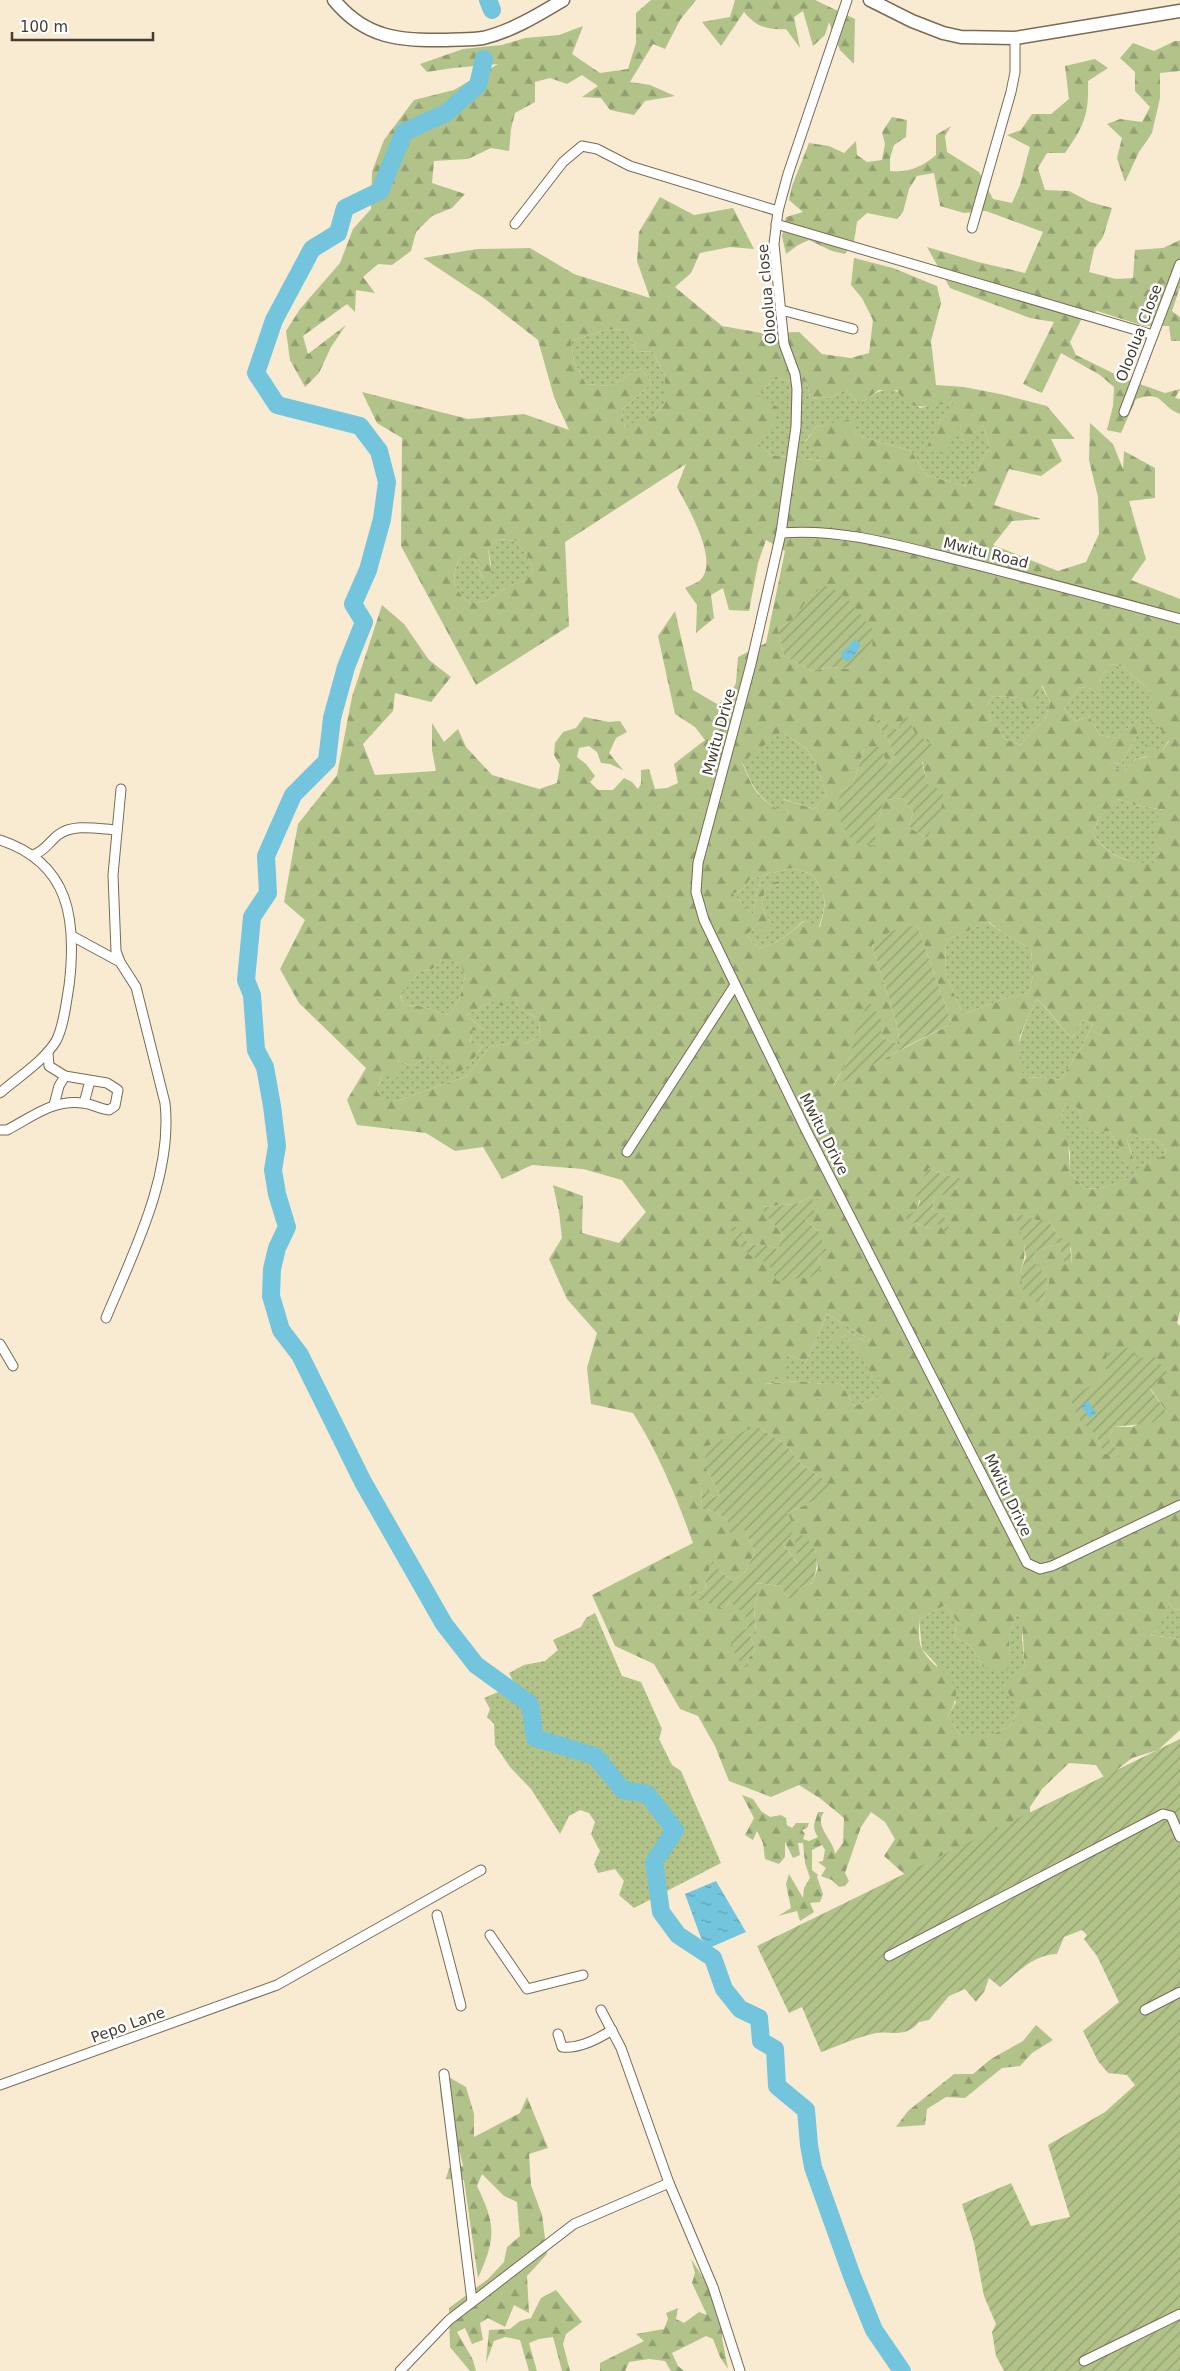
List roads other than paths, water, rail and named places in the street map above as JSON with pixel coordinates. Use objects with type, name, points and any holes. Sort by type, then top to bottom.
[{"type":"main road","points":[[334,0],[352,17],[378,33],[393,39],[410,41],[482,38],[512,28],[563,0]]},
{"type":"main road","points":[[870,0],[912,21],[943,33],[961,37],[1015,38],[1180,11]]},
{"type":"street","name":"Oloolua close","points":[[781,533],[798,404],[795,374],[784,344],[774,244],[776,224],[788,174],[847,0]]},
{"type":"street","points":[[972,228],[1011,92],[1015,72],[1015,38]]},
{"type":"street","points":[[515,224],[563,162],[582,146],[597,149],[630,166],[778,211]]},
{"type":"street","points":[[776,224],[1153,335]]},
{"type":"street","name":"Oloolua Close","points":[[1124,412],[1180,264]]},
{"type":"street","points":[[781,310],[853,329]]},
{"type":"street","name":"Mwitu Road","points":[[781,533],[813,532],[874,540],[1060,585],[1180,619]]},
{"type":"street","name":"Mwitu Drive","points":[[781,533],[749,673],[698,863],[696,892],[704,920],[811,1138],[1027,1563],[1040,1569],[1052,1566],[1180,1505]]},
{"type":"street","points":[[120,962],[114,939],[114,876],[121,789]]},
{"type":"street","points":[[33,854],[41,852],[58,835],[68,829],[117,830]]},
{"type":"street","points":[[0,840],[33,854],[50,872],[66,899],[70,910],[72,936],[71,968],[66,1004],[57,1039],[48,1053],[0,1093]]},
{"type":"street","points":[[72,936],[120,962],[131,976],[138,992],[165,1103],[167,1123],[152,1203],[140,1239],[106,1318]]},
{"type":"street","points":[[627,1152],[735,985]]},
{"type":"street","points":[[0,1130],[7,1130],[45,1108],[61,1103],[84,1103],[109,1110],[115,1106],[118,1090],[107,1083],[65,1076],[49,1066],[48,1053]]},
{"type":"street","points":[[54,1105],[58,1086],[65,1076]]},
{"type":"street","points":[[84,1103],[90,1081]]},
{"type":"street","points":[[0,1344],[13,1366]]},
{"type":"street","points":[[889,1956],[1163,1814],[1170,1816],[1180,1837]]},
{"type":"street","name":"Pepo Lane","points":[[0,2085],[266,1990],[481,1870]]},
{"type":"street","points":[[437,1916],[461,2006]]},
{"type":"street","points":[[490,1935],[528,1989],[583,1975]]},
{"type":"street","points":[[1145,2010],[1180,1992]]},
{"type":"street","points":[[601,2010],[621,2048],[669,2183],[713,2287],[740,2371]]},
{"type":"street","points":[[558,2034],[562,2047],[570,2048],[600,2038],[612,2030]]},
{"type":"street","points":[[444,2074],[472,2301]]},
{"type":"street","points":[[400,2371],[449,2320],[574,2224],[669,2183]]},
{"type":"street","points":[[1084,2361],[1180,2314]]},
{"type":"water","points":[[855,639],[861,645],[854,656],[847,662],[841,657],[841,654]]},
{"type":"water","points":[[1088,1401],[1096,1413],[1090,1418],[1081,1406]]},
{"type":"water","points":[[716,1881],[746,1932],[709,1948],[701,1938],[685,1894]]},
{"type":"waterway","points":[[488,0],[492,10]]},
{"type":"waterway","points":[[484,59],[478,85],[446,113],[404,132],[380,191],[345,208],[338,233],[312,249],[274,320],[256,373],[277,405],[360,426],[379,451],[387,482],[382,519],[368,570],[353,604],[364,622],[346,667],[332,718],[327,761],[293,795],[266,856],[268,893],[252,917],[246,980],[252,995],[256,1050],[265,1067],[272,1106],[277,1146],[273,1170],[277,1194],[287,1227],[277,1248],[272,1269],[271,1296],[281,1330],[300,1355],[363,1482],[444,1624],[476,1665],[530,1704],[535,1738],[595,1756],[623,1790],[647,1794],[675,1830],[654,1862],[661,1912],[678,1935],[713,1958],[724,1989],[740,2009],[759,2018],[761,2041],[775,2049],[777,2086],[806,2110],[813,2167],[852,2276],[874,2330],[902,2371]]}]
